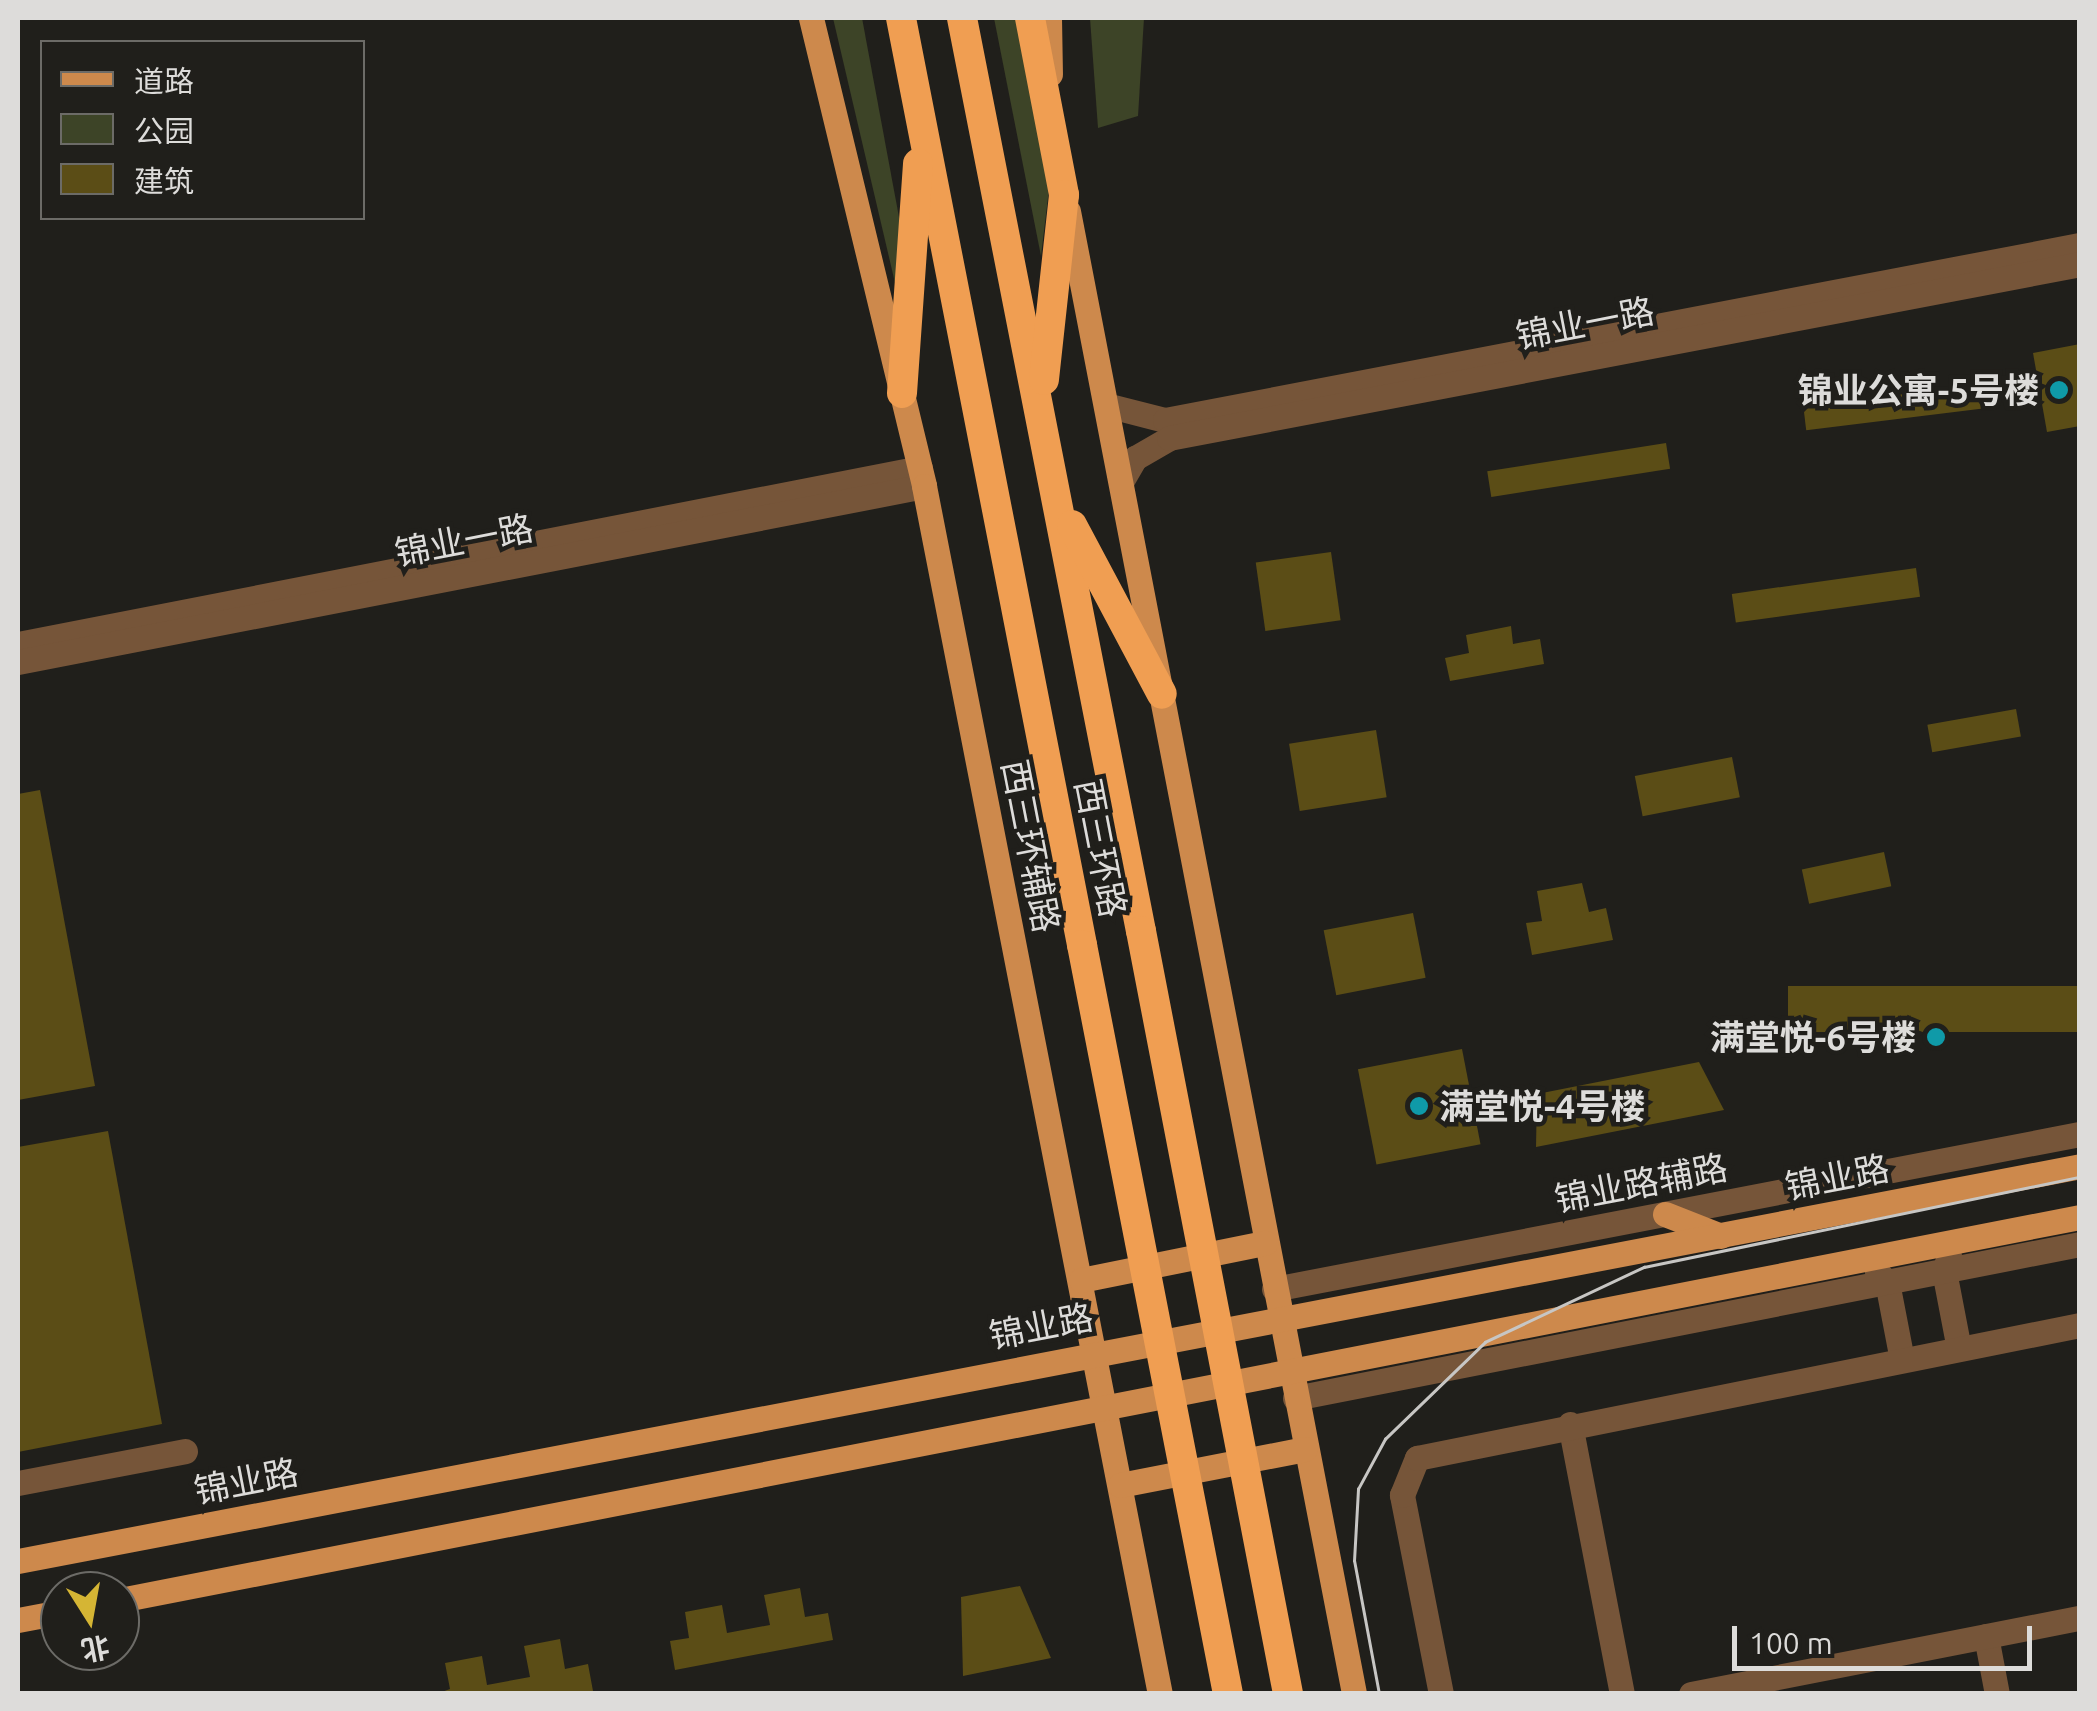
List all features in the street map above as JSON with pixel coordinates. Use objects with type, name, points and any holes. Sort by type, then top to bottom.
[{"type":"highway","name":"西三环路","points":[[901,18],[1228,1694]]},
{"type":"highway","name":"西三环路","points":[[962,18],[1288,1694]]},
{"type":"highway","points":[[1030,18],[1064,195],[1041,413]]},
{"type":"highway","points":[[902,392],[921,121]]},
{"type":"highway","points":[[1058,498],[1162,694]]},
{"type":"main road","name":"西三环辅路","points":[[811,18],[922,477],[1160,1694]]},
{"type":"main road","points":[[1050,18],[1050,124]]},
{"type":"main road","points":[[1064,195],[1354,1694]]},
{"type":"main road","name":"锦业路","points":[[18,1562],[1095,1351],[1280,1321],[2080,1166]]},
{"type":"main road","points":[[1666,1214],[1721,1236]]},
{"type":"main road","points":[[140,1596],[2080,1217]]},
{"type":"main road","points":[[1081,1280],[1265,1243]]},
{"type":"main road","points":[[1120,1485],[1305,1450]]},
{"type":"street","name":"锦业一路","points":[[1106,405],[1166,420],[2080,244]]},
{"type":"street","name":"锦业一路","points":[[1121,482],[1135,458],[1169,438],[2080,264]]},
{"type":"street","name":"锦业一路","points":[[18,644],[922,477]]},
{"type":"street","name":"锦业一路","points":[[18,662],[922,477]]},
{"type":"street","name":"锦业路辅路","points":[[1274,1289],[2080,1134]]},
{"type":"street","points":[[1955,1241],[1944,1271],[1958,1349]]},
{"type":"street","points":[[1295,1398],[2080,1244]]},
{"type":"street","points":[[1862,1259],[1888,1282],[1902,1360]]},
{"type":"street","points":[[1441,1694],[1402,1495],[1405,1478],[1436,1450],[2080,1325]]},
{"type":"street","points":[[1570,1424],[1622,1694]]},
{"type":"street","points":[[18,1483],[185,1450]]},
{"type":"street","points":[[1691,1694],[2080,1618]]},
{"type":"street","points":[[1986,1636],[1997,1694]]},
{"type":"green space","points":[[833,18],[862,18],[901,228],[896,287]]},
{"type":"green space","points":[[994,18],[1017,18],[1049,189],[1041,256]]},
{"type":"green space","points":[[1090,18],[1144,18],[1138,116],[1098,128]]},
{"type":"building","name":"锦业公寓-5号楼","points":[[2080,344],[2080,426],[2047,432],[2033,353]]},
{"type":"building","points":[[1978,385],[1981,409],[1806,430],[1803,406]]},
{"type":"building","points":[[1666,443],[1670,469],[1491,497],[1487,471]]},
{"type":"building","points":[[1331,552],[1341,620],[1265,631],[1256,563]]},
{"type":"building","points":[[1916,568],[1920,597],[1736,623],[1732,594]]},
{"type":"building","points":[[1511,626],[1513,644],[1540,639],[1544,664],[1450,681],[1445,658],[1469,653],[1466,635]]},
{"type":"building","points":[[2016,709],[2021,737],[1932,752],[1927,725]]},
{"type":"building","points":[[1376,730],[1387,797],[1300,811],[1289,744]]},
{"type":"building","points":[[1732,757],[1740,797],[1643,816],[1635,776]]},
{"type":"building","points":[[40,790],[95,1086],[18,1100],[18,794]]},
{"type":"building","points":[[1884,852],[1891,886],[1809,904],[1802,869]]},
{"type":"building","points":[[1582,883],[1589,912],[1606,908],[1613,940],[1532,955],[1526,923],[1542,921],[1537,891]]},
{"type":"building","points":[[1413,913],[1426,978],[1336,995],[1324,930]]},
{"type":"building","points":[[1788,986],[2080,986],[2080,1032],[1788,1032]]},
{"type":"building","name":"满堂悦-4号楼","points":[[1462,1049],[1481,1144],[1376,1164],[1358,1069]]},
{"type":"building","points":[[1699,1062],[1724,1110],[1536,1147],[1537,1094]]},
{"type":"building","points":[[108,1131],[162,1424],[18,1452],[18,1147]]},
{"type":"building","points":[[1020,1586],[1051,1658],[963,1676],[961,1597]]},
{"type":"building","points":[[800,1588],[805,1617],[828,1613],[833,1640],[675,1670],[670,1641],[689,1638],[685,1612],[722,1605],[727,1633],[770,1625],[764,1595]]},
{"type":"building","points":[[560,1639],[565,1669],[588,1664],[593,1691],[436,1694],[450,1689],[445,1663],[482,1656],[487,1685],[530,1677],[524,1646]]},
{"type":"tram line","points":[[1379,1694],[1354,1561],[1358,1489],[1385,1439],[1485,1342],[1644,1267],[2080,1177]]},
{"type":"place","name":"锦业公寓-5号楼","points":[[2059,390]]},
{"type":"place","name":"满堂悦-6号楼","points":[[1936,1037]]},
{"type":"place","name":"满堂悦-4号楼","points":[[1419,1106]]}]
